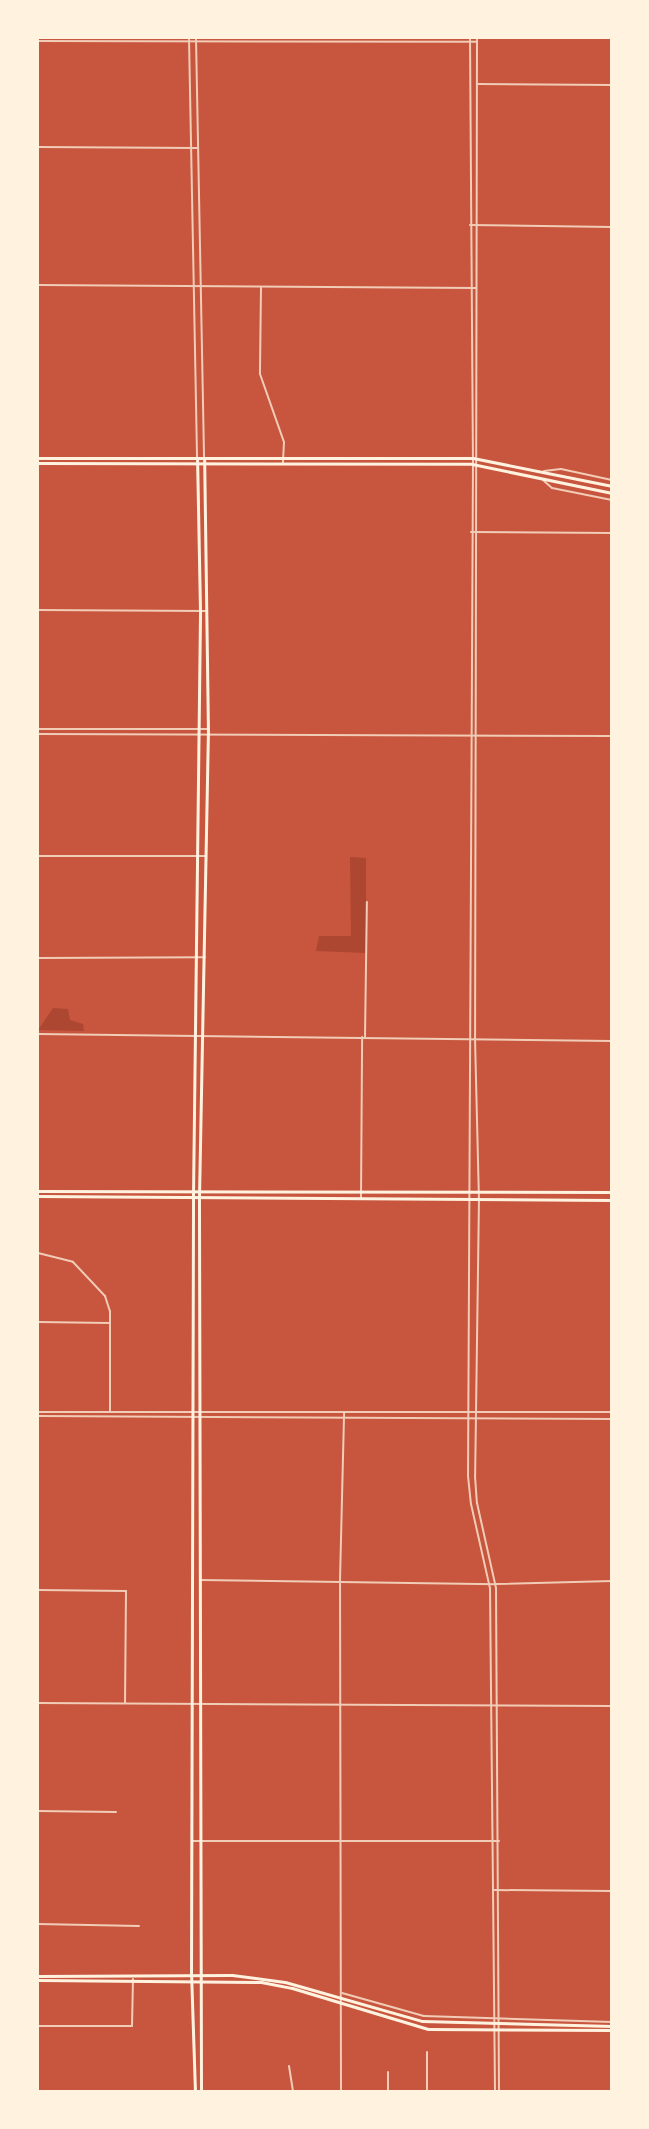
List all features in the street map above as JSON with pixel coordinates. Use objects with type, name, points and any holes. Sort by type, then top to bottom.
[{"type":"main road","points":[[38,458],[476,458],[612,486]]},
{"type":"main road","points":[[195,2091],[191,1974],[193,1190],[200,734],[199,463],[197,458]]},
{"type":"main road","points":[[201,2091],[199,1197],[205,1036],[208,734],[204,458]]},
{"type":"main road","points":[[38,463],[474,464],[612,493]]},
{"type":"main road","points":[[38,1191],[479,1189],[612,1192]]},
{"type":"main road","points":[[38,1196],[612,1200]]},
{"type":"main road","points":[[38,1976],[200,1974],[275,1979],[420,2028],[496,2031],[612,2026]]},
{"type":"main road","points":[[38,1980],[200,1979],[272,1983],[412,2019],[495,2025],[612,2026]]},
{"type":"street","points":[[477,38],[476,458],[471,532],[470,1417],[471,1504],[490,1584],[494,2019],[497,2091]]},
{"type":"street","points":[[189,39],[197,458]]},
{"type":"street","points":[[38,41],[196,39],[470,40],[477,42]]},
{"type":"street","points":[[196,39],[204,458]]},
{"type":"street","points":[[470,40],[470,288],[476,458]]},
{"type":"street","points":[[477,84],[612,85]]},
{"type":"street","points":[[38,147],[197,148]]},
{"type":"street","points":[[470,225],[612,227]]},
{"type":"street","points":[[38,285],[476,288]]},
{"type":"street","points":[[261,287],[260,374],[284,442],[283,464]]},
{"type":"street","points":[[474,464],[476,1038],[479,1189],[477,1503],[496,1584],[500,2019],[500,2025],[496,2031]]},
{"type":"street","points":[[544,471],[561,469],[612,480]]},
{"type":"street","points":[[540,478],[552,488],[612,500]]},
{"type":"street","points":[[471,532],[612,533]]},
{"type":"street","points":[[38,610],[206,610]]},
{"type":"street","points":[[38,731],[207,729]]},
{"type":"street","points":[[38,731],[612,736]]},
{"type":"street","points":[[38,856],[206,856]]},
{"type":"street","points":[[361,1198],[367,902]]},
{"type":"street","points":[[38,958],[205,957]]},
{"type":"street","points":[[38,1034],[612,1041]]},
{"type":"street","points":[[38,1253],[60,1257],[83,1269],[105,1296],[110,1323],[110,1413]]},
{"type":"street","points":[[38,1322],[110,1323]]},
{"type":"street","points":[[38,1414],[192,1411],[612,1412]]},
{"type":"street","points":[[341,2091],[340,1580],[344,1413]]},
{"type":"street","points":[[38,1414],[612,1419]]},
{"type":"street","points":[[199,1580],[340,1580],[490,1584],[612,1581]]},
{"type":"street","points":[[38,1590],[126,1591],[125,1703]]},
{"type":"street","points":[[38,1703],[612,1706]]},
{"type":"street","points":[[38,1810],[116,1812]]},
{"type":"street","points":[[193,1841],[499,1841]]},
{"type":"street","points":[[494,1890],[612,1891]]},
{"type":"street","points":[[38,1924],[139,1926]]},
{"type":"street","points":[[38,2026],[132,2026],[133,1979]]},
{"type":"street","points":[[342,1993],[424,2016],[612,2026]]},
{"type":"street","points":[[427,2052],[427,2091]]},
{"type":"street","points":[[289,2066],[293,2091]]},
{"type":"street","points":[[388,2073],[388,2091]]},
{"type":"shaded area","points":[[350,857],[366,858],[366,953],[316,951],[319,936],[351,936]]},
{"type":"shaded area","points":[[53,1008],[68,1009],[70,1020],[83,1024],[84,1031],[38,1030]]}]
